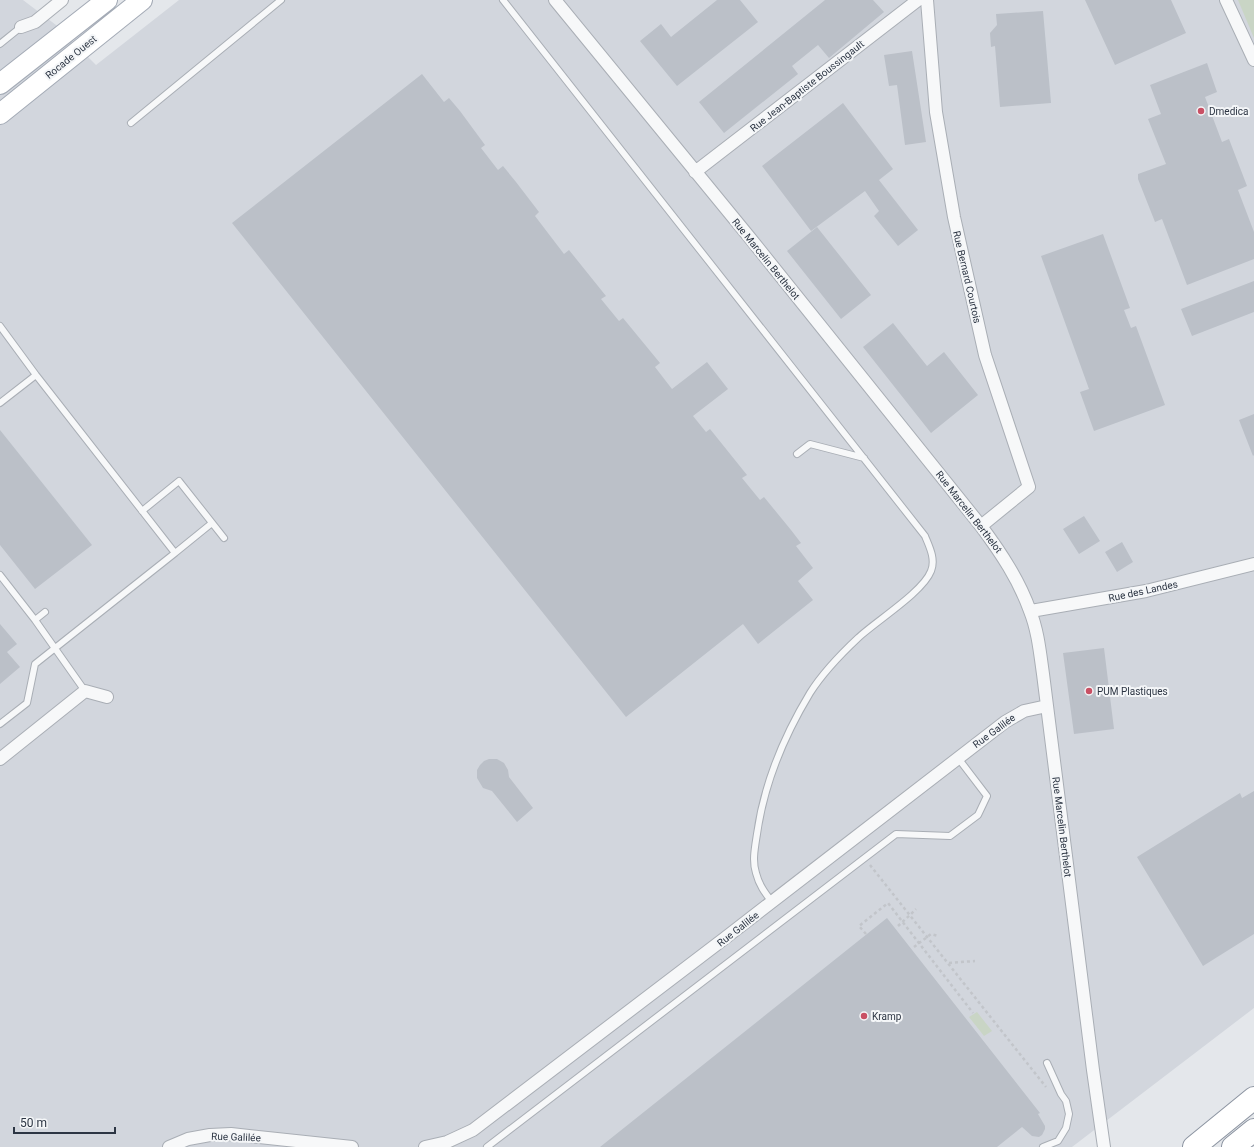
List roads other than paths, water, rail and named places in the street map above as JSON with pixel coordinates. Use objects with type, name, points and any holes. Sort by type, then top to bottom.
[{"type":"highway","points":[[1194,1147],[1254,1098]]},
{"type":"highway","points":[[1233,1147],[1254,1130]]},
{"type":"main road","points":[[0,84],[107,0]]},
{"type":"main road","name":"Rocade Ouest","points":[[0,114],[142,0]]},
{"type":"street","points":[[21,27],[35,22],[62,0]]},
{"type":"street","name":"Rue Marcelin Berthelot","points":[[555,0],[981,526],[999,550],[1014,574],[1031,611],[1038,642],[1104,1147]]},
{"type":"street","name":"Rue Jean-Baptiste Boussingault","points":[[695,172],[918,0]]},
{"type":"street","name":"Rue Bernard Courtois","points":[[927,0],[936,112],[954,216],[985,355],[1029,487],[981,526]]},
{"type":"street","points":[[1226,0],[1254,60]]},
{"type":"street","name":"Rue des Landes","points":[[1031,611],[1146,591],[1254,564]]},
{"type":"street","points":[[0,759],[85,691],[106,697]]},
{"type":"street","name":"Rue Galilée","points":[[426,1147],[447,1142],[473,1130],[1014,716],[1029,710],[1047,706]]},
{"type":"street","name":"Rue Galilée","points":[[169,1147],[188,1139],[224,1134],[352,1147]]},
{"type":"lane","points":[[131,122],[281,0]]},
{"type":"lane","points":[[503,0],[925,536],[932,552],[932,570],[923,585],[858,638],[832,665],[811,692],[787,736],[770,777],[760,811],[755,848],[755,873],[760,885],[772,902]]},
{"type":"lane","points":[[0,44],[21,27]]},
{"type":"lane","points":[[0,326],[36,375],[174,553]]},
{"type":"lane","points":[[0,403],[36,375]]},
{"type":"lane","points":[[797,454],[810,444],[864,458]]},
{"type":"lane","points":[[142,510],[179,481],[224,538]]},
{"type":"lane","points":[[0,724],[27,703],[35,664],[212,523]]},
{"type":"lane","points":[[0,575],[35,620],[85,691]]},
{"type":"lane","points":[[35,620],[45,612]]},
{"type":"lane","points":[[487,1147],[896,834],[950,836],[978,815],[987,796],[958,758]]},
{"type":"lane","points":[[1043,1147],[1058,1141],[1066,1128],[1068,1114],[1066,1101],[1061,1094],[1047,1063]]},
{"type":"place","name":"Dmedica","points":[[1201,111]]},
{"type":"place","name":"PUM Plastiques","points":[[1089,691]]},
{"type":"place","name":"Kramp","points":[[864,1016]]}]
